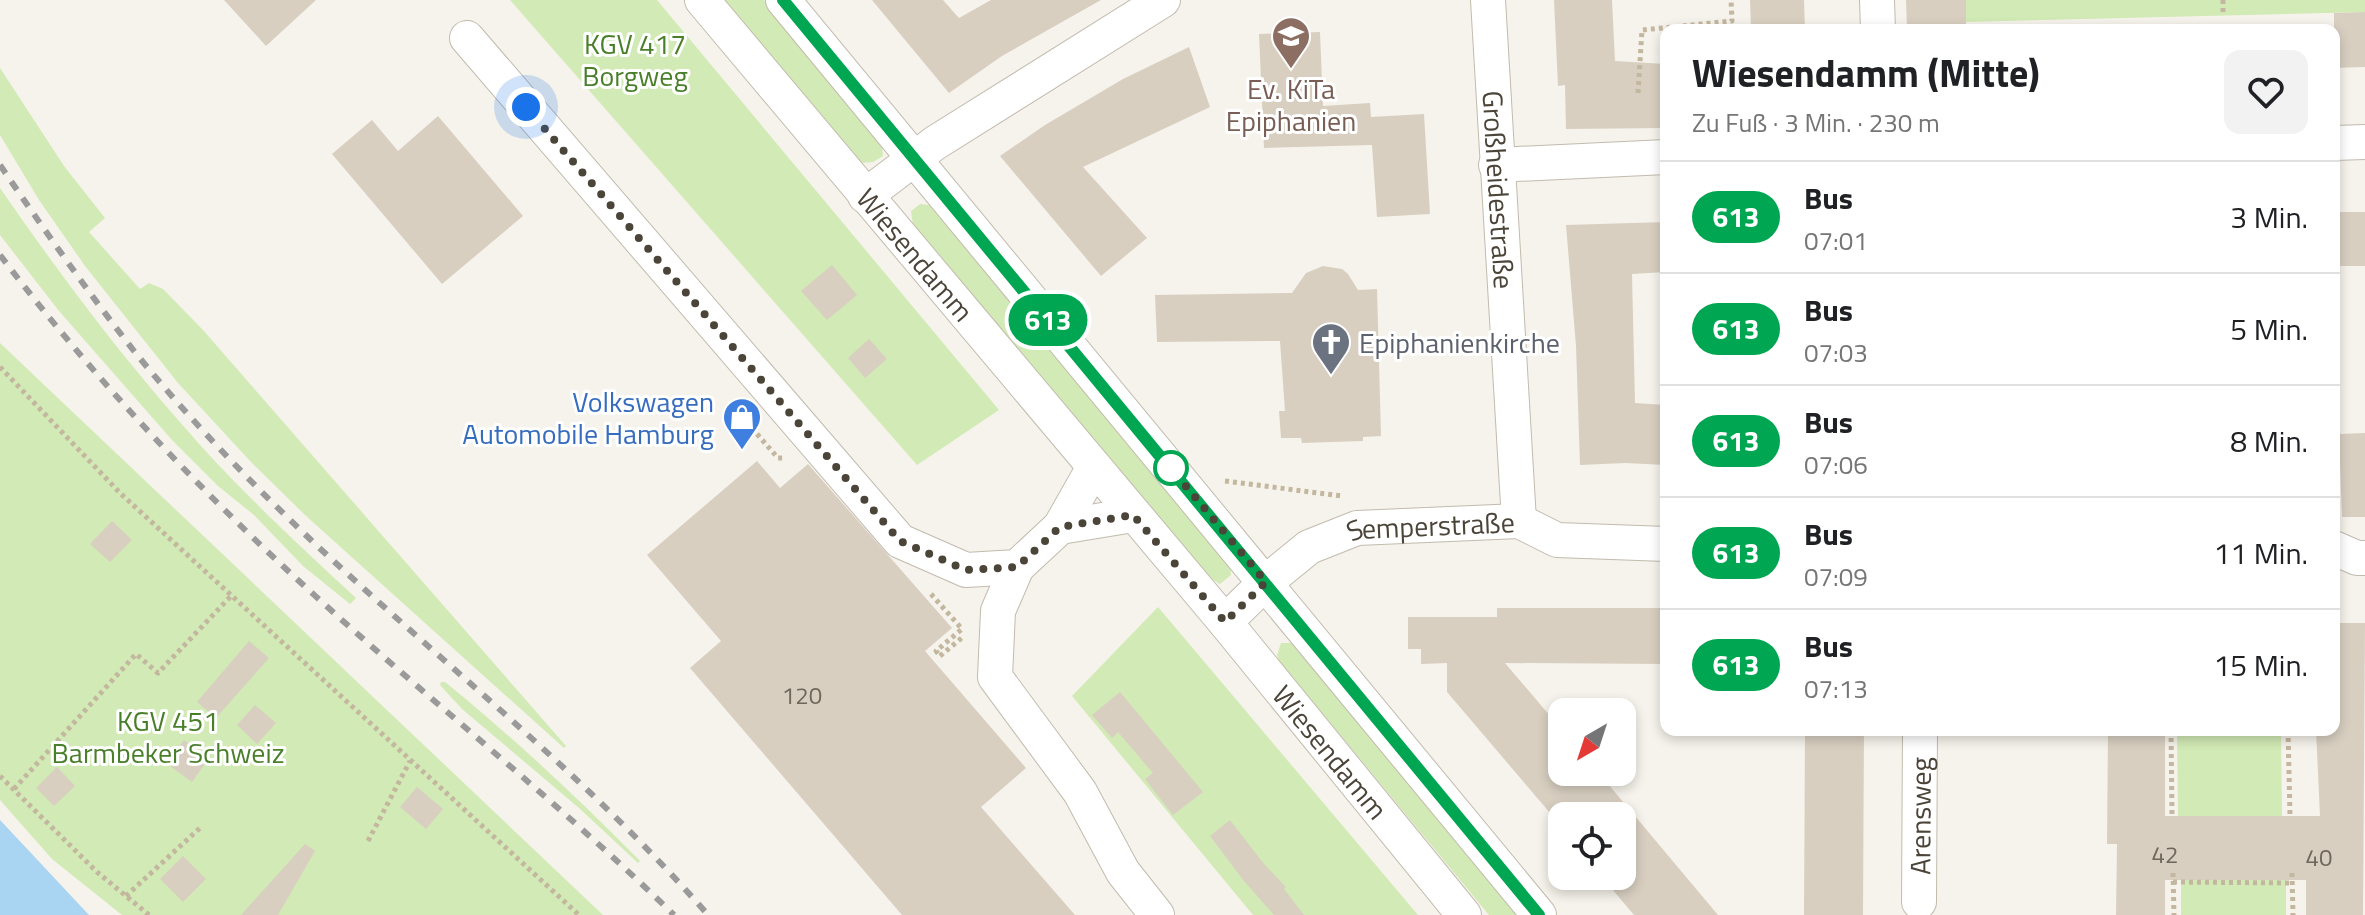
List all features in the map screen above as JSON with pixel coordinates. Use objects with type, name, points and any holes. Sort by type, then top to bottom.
[{"type":"street","name":"Wiesendamm","points":[[702,0],[1225,622],[1464,915]]},
{"type":"street","name":"Wiesendamm","points":[[783,0],[1539,915]]},
{"type":"street","points":[[865,196],[935,143],[1163,0]]},
{"type":"street","name":"Großheidestraße","points":[[1488,0],[1519,521]]},
{"type":"street","points":[[1877,0],[1878,24]]},
{"type":"street","points":[[467,38],[900,541],[966,570],[1017,567]]},
{"type":"street","points":[[2340,143],[2365,142]]},
{"type":"street","points":[[1496,165],[1660,157]]},
{"type":"street","points":[[1094,467],[1060,527],[1017,567],[998,611],[995,677],[1080,792],[1123,872],[1157,915]]},
{"type":"street","points":[[1060,527],[1133,515]]},
{"type":"street","name":"Semperstraße","points":[[1225,622],[1266,582],[1309,547],[1357,528],[1519,521],[1557,540],[1660,544]]},
{"type":"street","points":[[2340,551],[2365,558]]},
{"type":"street","name":"Arensweg","points":[[1919,902],[1920,736]]},
{"type":"path","points":[[1702,24],[1732,21],[1731,0]]},
{"type":"path","points":[[2223,0],[2223,16]]},
{"type":"path","points":[[1638,93],[1642,30],[1660,28]]},
{"type":"path","points":[[0,367],[120,493],[579,915]]},
{"type":"path","points":[[1178,476],[1340,495],[1380,527]]},
{"type":"path","points":[[14,789],[136,654],[158,673],[231,596]]},
{"type":"path","points":[[940,656],[963,636]]},
{"type":"path","points":[[2171,736],[2172,816]]},
{"type":"path","points":[[2288,736],[2290,816]]},
{"type":"path","points":[[368,841],[410,761]]},
{"type":"path","points":[[0,776],[97,872],[149,915]]},
{"type":"path","points":[[126,896],[201,827]]},
{"type":"path","points":[[2173,873],[2174,915]]},
{"type":"path","points":[[2292,873],[2293,915]]},
{"type":"path","points":[[2173,882],[2292,883]]},
{"type":"green space","name":"KGV 417 Borgweg","points":[[510,0],[657,0],[999,410],[917,465]]},
{"type":"green space","points":[[725,0],[764,0],[881,139],[883,156],[873,162],[861,163]]},
{"type":"green space","points":[[1966,0],[2365,0],[2365,12],[1966,22]]},
{"type":"green space","points":[[0,68],[64,166],[105,218],[89,232],[140,289],[149,283],[163,289],[203,330],[566,746],[564,748],[305,515],[178,383],[85,266],[39,200],[0,135]]},
{"type":"green space","points":[[0,188],[131,365],[242,490],[356,598],[350,604],[303,566],[254,515],[218,486],[172,440],[59,311],[0,235]]},
{"type":"green space","points":[[920,204],[929,205],[1230,561],[1231,575],[1220,584],[1210,578],[913,225],[911,211]]},
{"type":"green space","name":"KGV 451 Barmbeker Schweiz","points":[[0,343],[603,915],[122,915],[52,859],[0,800]]},
{"type":"green space","points":[[1158,607],[1418,915],[1253,915],[1072,696]]},
{"type":"green space","points":[[1281,643],[1294,643],[1521,915],[1489,915],[1279,661],[1277,655]]},
{"type":"green space","points":[[445,682],[521,747],[640,861],[638,863],[579,808],[462,709],[440,685]]},
{"type":"green space","points":[[2177,736],[2281,736],[2282,816],[2178,816]]},
{"type":"green space","points":[[2181,880],[2286,880],[2286,915],[2181,915]]},
{"type":"water","points":[[0,820],[89,915],[0,915]]},
{"type":"building","points":[[224,0],[316,0],[266,46]]},
{"type":"building","points":[[872,0],[943,0],[959,18],[991,0],[1101,0],[1002,56],[949,93]]},
{"type":"building","points":[[1554,0],[1612,0],[1615,61],[1660,64],[1660,128],[1566,129],[1565,85],[1558,86]]},
{"type":"building","points":[[1750,0],[1804,0],[1805,24],[1751,24]]},
{"type":"building","points":[[1906,0],[1966,0],[1966,24],[1907,24]]},
{"type":"building","points":[[2365,12],[2365,67],[2340,68],[2340,24],[2334,24],[2334,13]]},
{"type":"building","points":[[1320,32],[1323,106],[1370,103],[1371,117],[1424,114],[1430,214],[1377,217],[1372,145],[1264,148],[1259,34]]},
{"type":"building","points":[[1189,47],[1210,107],[1083,167],[1147,238],[1101,276],[1000,156],[1123,79]]},
{"type":"building","points":[[438,116],[523,216],[442,284],[332,154],[372,120],[398,151]]},
{"type":"building","points":[[2340,212],[2365,212],[2365,266],[2340,266]]},
{"type":"building","points":[[1660,222],[1660,272],[1632,274],[1635,403],[1660,405],[1660,465],[1580,465],[1576,346],[1566,225]]},
{"type":"building","points":[[832,265],[857,295],[827,320],[801,291]]},
{"type":"building","name":"Epiphanienkirche","points":[[1323,266],[1342,269],[1358,290],[1377,289],[1381,436],[1363,437],[1363,441],[1302,443],[1301,438],[1281,438],[1279,411],[1285,411],[1280,341],[1157,342],[1155,295],[1292,293],[1306,273]]},
{"type":"building","points":[[869,339],[887,359],[865,378],[848,358]]},
{"type":"building","points":[[2365,433],[2365,517],[2342,517],[2340,434]]},
{"type":"building","points":[[757,461],[780,488],[808,464],[952,628],[925,651],[1026,768],[981,807],[1075,915],[902,915],[690,668],[721,641],[647,555]]},
{"type":"building","points":[[112,521],[132,540],[110,562],[90,544]]},
{"type":"building","points":[[1497,608],[1660,608],[1660,664],[1505,663],[1548,714],[1548,786],[1610,786],[1623,802],[1548,802],[1548,811],[1447,692],[1447,663],[1421,664],[1421,649],[1408,649],[1408,617],[1497,617]]},
{"type":"building","points":[[2340,623],[2365,623],[2363,915],[2306,915],[2306,880],[2165,880],[2165,915],[2116,915],[2117,844],[2107,844],[2108,736],[2165,736],[2165,816],[2320,816],[2316,736],[2340,736]]},
{"type":"building","points":[[249,641],[269,658],[216,718],[197,702]]},
{"type":"building","points":[[1120,692],[1203,792],[1173,815],[1145,779],[1153,773],[1118,732],[1112,738],[1092,715]]},
{"type":"building","points":[[255,705],[276,723],[257,744],[237,725]]},
{"type":"building","points":[[1805,736],[1864,736],[1863,915],[1804,915]]},
{"type":"building","points":[[184,740],[209,758],[192,782],[166,763]]},
{"type":"building","points":[[57,767],[75,786],[54,806],[36,788]]},
{"type":"building","points":[[417,787],[443,809],[426,829],[400,807]]},
{"type":"building","points":[[1636,817],[1718,915],[1634,915],[1613,890],[1636,890]]},
{"type":"building","points":[[1230,820],[1286,887],[1284,889],[1304,915],[1274,915],[1244,881],[1210,836]]},
{"type":"building","points":[[305,844],[315,851],[278,915],[241,915]]},
{"type":"building","points":[[183,856],[206,879],[183,902],[160,879]]},
{"type":"railway","points":[[0,165],[134,351],[220,449],[312,541],[565,769],[708,915]]},
{"type":"railway","points":[[0,255],[100,378],[247,532],[333,612],[579,826],[674,915]]},
{"type":"bus line","name":"613","points":[[783,0],[1539,915]]},
{"type":"place","name":"Ev. KiTa Epiphanien","points":[[1291,70]]},
{"type":"place","name":"Epiphanienkirche","points":[[1331,376]]},
{"type":"place","name":"Volkswagen Automobile Hamburg","points":[[742,451]]},
{"type":"route","points":[[526,107],[900,541],[966,570],[1017,567],[1060,527],[1133,515],[1225,622],[1266,582],[1169,466],[1171,468]]}]
